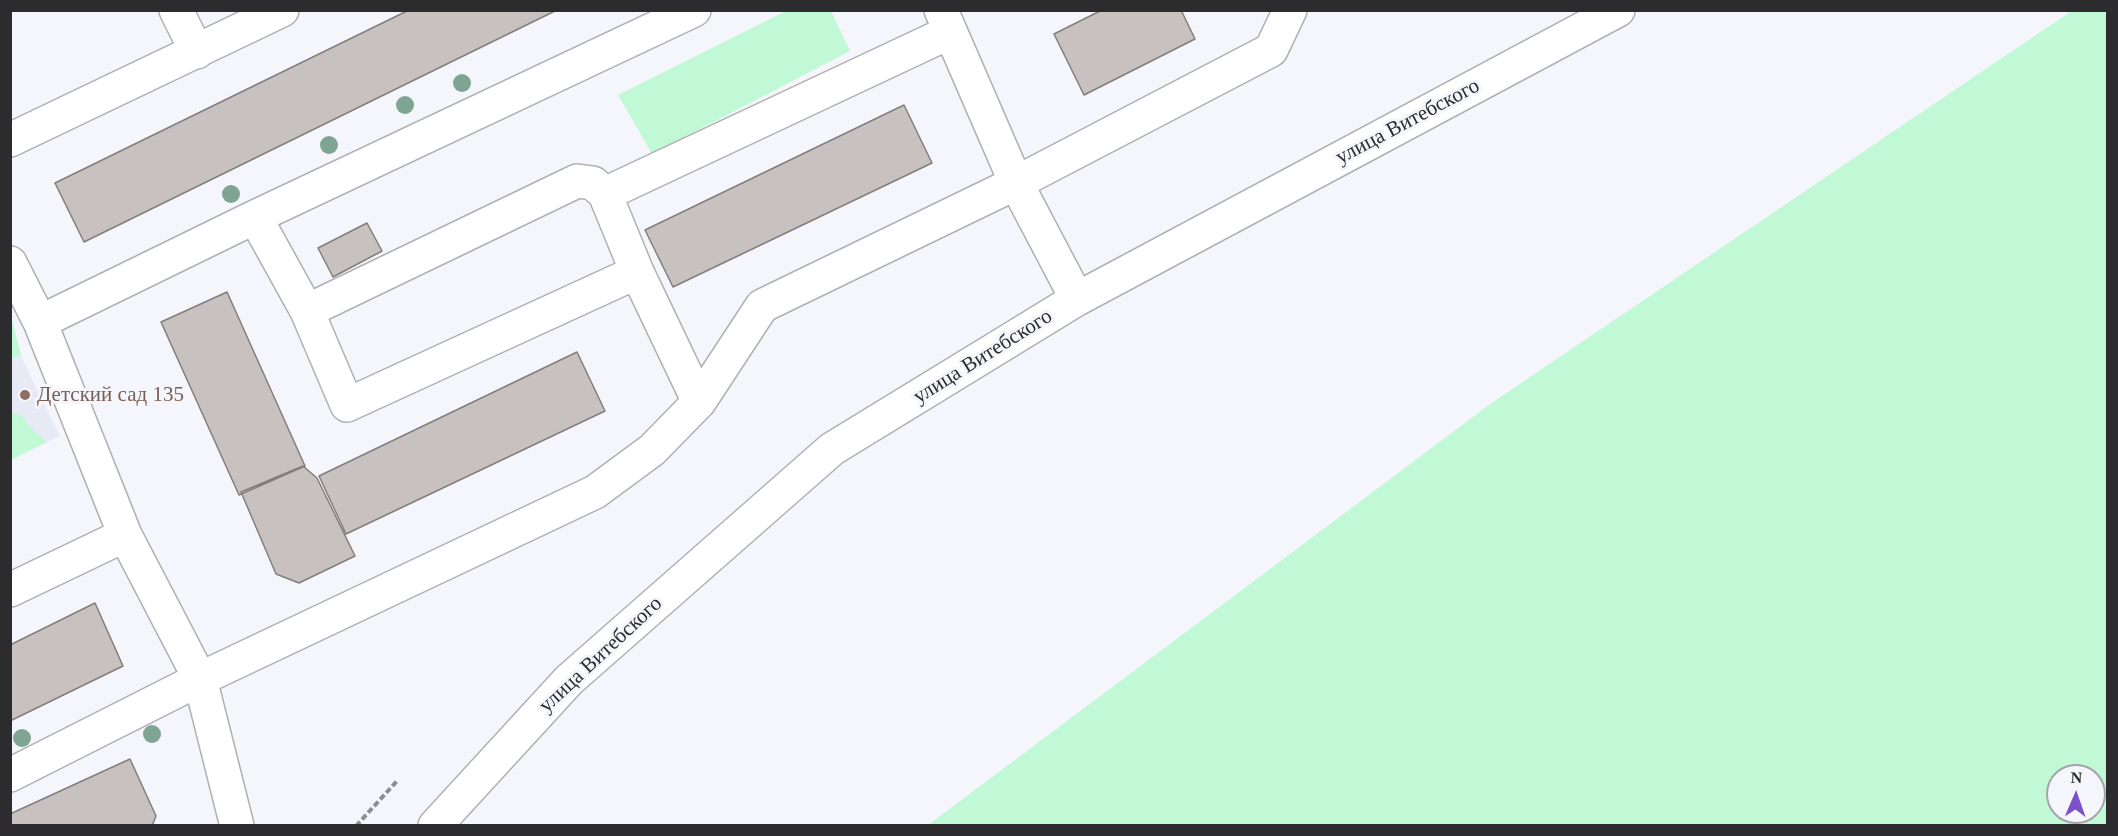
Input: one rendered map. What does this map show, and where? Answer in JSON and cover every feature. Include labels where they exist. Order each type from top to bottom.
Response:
[{"type":"street","points":[[176,10],[196,52]]},
{"type":"street","points":[[10,140],[282,10]]},
{"type":"street","points":[[40,322],[255,217],[694,10]]},
{"type":"street","points":[[10,775],[200,679],[595,492],[652,450],[699,402],[762,306],[1016,183],[1271,50],[1290,10]]},
{"type":"street","name":"улица Витебского","points":[[435,825],[569,680],[832,449],[1077,299],[1618,10]]},
{"type":"street","points":[[605,194],[945,21],[1016,183],[1077,299]]},
{"type":"street","points":[[307,311],[576,181],[592,183],[605,194],[638,272],[699,402]]},
{"type":"street","points":[[255,217],[307,311],[346,405],[638,272]]},
{"type":"street","points":[[10,263],[40,322],[125,535],[200,679],[237,825]]},
{"type":"street","points":[[10,590],[125,535]]},
{"type":"path","points":[[356,825],[397,781]]},
{"type":"shaded area","name":"Детский сад 135","points":[[10,334],[60,436],[11,459],[10,459]]},
{"type":"green space","points":[[2073,10],[2108,11],[2107,825],[928,825],[1493,402]]},
{"type":"green space","points":[[786,11],[831,11],[850,51],[652,154],[618,95]]},
{"type":"green space","points":[[10,312],[21,355],[11,358],[10,358]]},
{"type":"green space","points":[[11,413],[21,415],[30,427],[47,442],[11,460]]},
{"type":"building","points":[[409,10],[557,10],[84,242],[55,183]]},
{"type":"building","points":[[1102,10],[1181,10],[1195,39],[1084,95],[1054,34]]},
{"type":"building","points":[[904,105],[932,163],[673,287],[645,230]]},
{"type":"building","points":[[367,223],[382,251],[333,277],[318,248]]},
{"type":"building","points":[[227,292],[305,466],[239,495],[161,322]]},
{"type":"building","points":[[577,352],[605,411],[346,534],[319,476]]},
{"type":"building","points":[[303,466],[317,478],[355,556],[299,583],[276,574],[241,492]]},
{"type":"building","points":[[95,603],[123,666],[10,721],[10,645]]},
{"type":"building","points":[[130,759],[156,816],[152,826],[10,826],[10,814]]},
{"type":"place","name":"Детский сад 135","points":[[25,395]]}]
